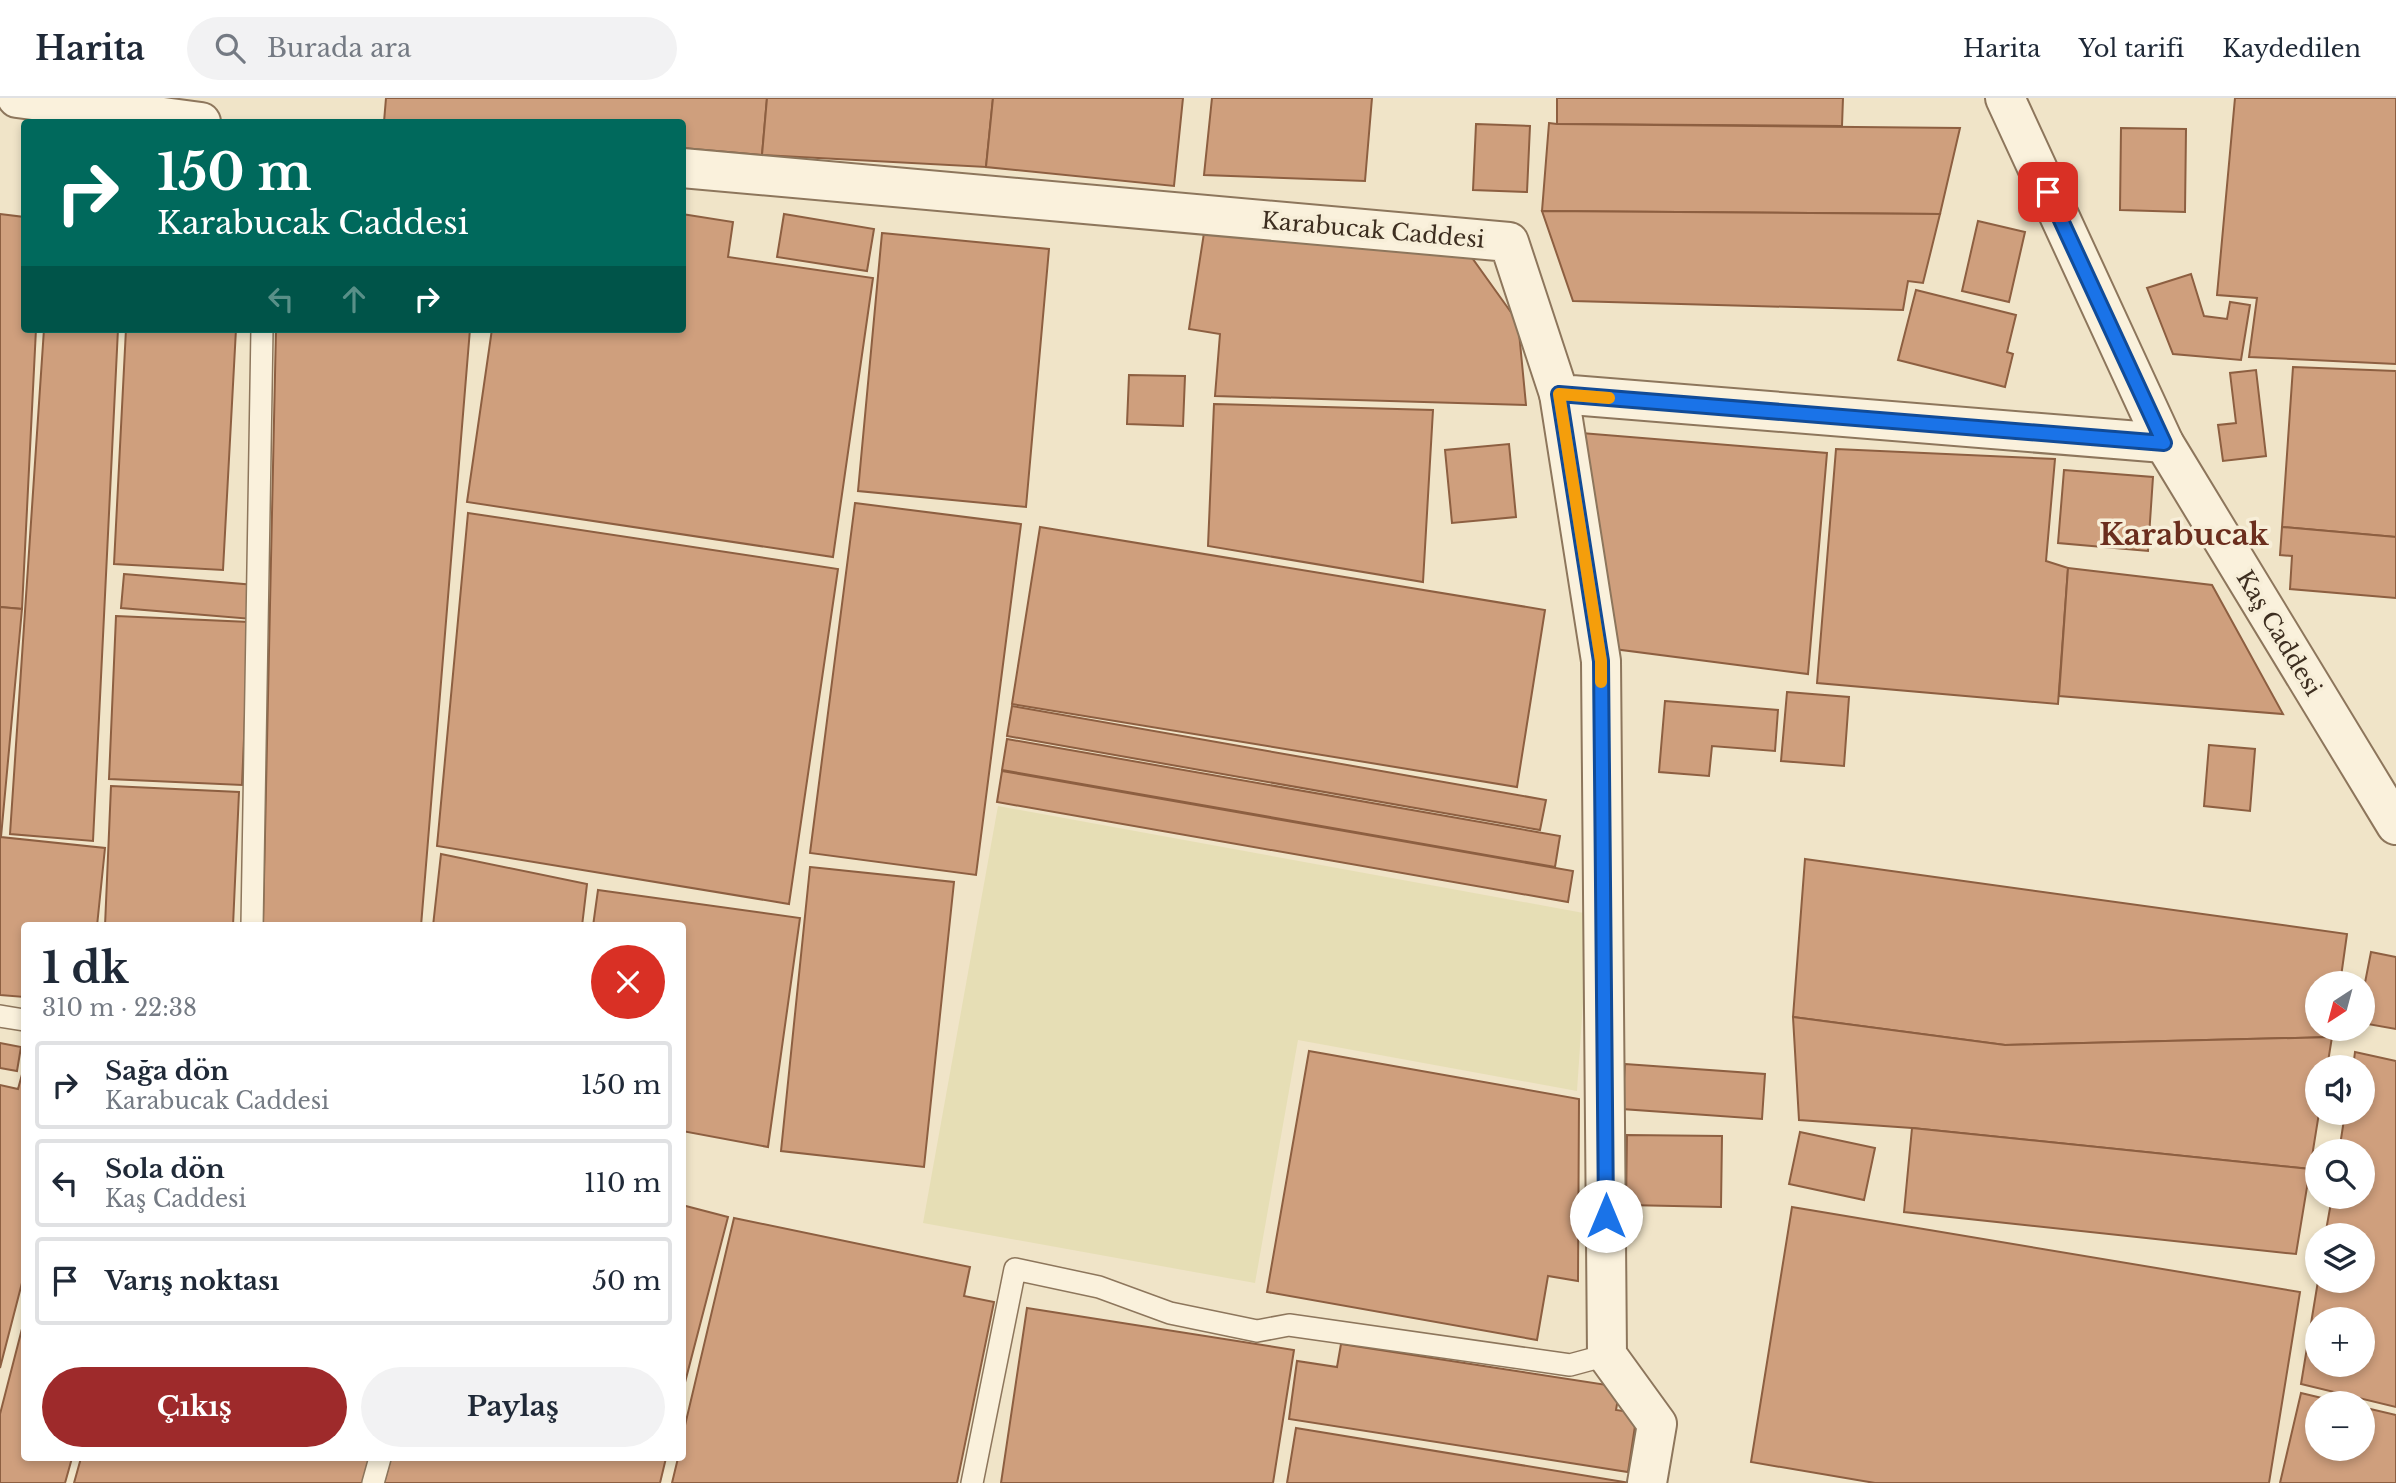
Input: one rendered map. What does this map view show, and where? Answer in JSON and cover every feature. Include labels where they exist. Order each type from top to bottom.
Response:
[{"type":"street","points":[[17,98],[178,119]]},
{"type":"street","name":"Kaş Caddesi","points":[[2005,98],[2164,443],[2396,825]]},
{"type":"street","name":"Karabucak Caddesi","points":[[686,168],[1509,242],[1559,394]]},
{"type":"street","points":[[1647,1483],[1657,1424],[1607,1355],[1601,661],[1559,394],[2164,443]]},
{"type":"lane","points":[[252,922],[262,333]]},
{"type":"lane","points":[[0,1016],[21,1020]]},
{"type":"lane","points":[[972,1483],[1015,1269],[1099,1287],[1170,1314],[1257,1331],[1289,1325],[1570,1365],[1607,1355]]},
{"type":"lane","points":[[373,1483],[379,1461]]},
{"type":"shaded area","points":[[998,806],[1589,914],[1577,1091],[1298,1040],[1255,1283],[923,1223]]},
{"type":"building","points":[[386,98],[767,98],[762,155],[686,148],[686,119],[384,119]]},
{"type":"building","points":[[767,98],[993,98],[986,167],[762,155]]},
{"type":"building","points":[[993,98],[1183,98],[1174,186],[986,167]]},
{"type":"building","points":[[1212,98],[1372,98],[1365,181],[1204,175]]},
{"type":"building","points":[[1557,98],[1843,98],[1842,126],[1557,124]]},
{"type":"building","points":[[2235,98],[2396,98],[2396,364],[2249,357],[2257,298],[2217,295]]},
{"type":"building","points":[[1549,123],[1960,128],[1940,214],[1542,211]]},
{"type":"building","points":[[1476,124],[1530,126],[1527,192],[1473,190]]},
{"type":"building","points":[[2121,128],[2186,129],[2185,212],[2120,210]]},
{"type":"building","points":[[1542,211],[1940,214],[1923,283],[1908,281],[1903,310],[1573,301]]},
{"type":"building","points":[[0,214],[21,217],[21,333],[36,333],[22,609],[0,607]]},
{"type":"building","points":[[784,214],[874,229],[867,271],[777,257]]},
{"type":"building","points":[[686,215],[733,222],[728,257],[873,278],[833,557],[467,502],[491,333],[686,333]]},
{"type":"building","points":[[1978,221],[2025,232],[2009,302],[1962,291]]},
{"type":"building","points":[[882,233],[1049,249],[1026,507],[858,491]]},
{"type":"building","points":[[1204,233],[1465,248],[1518,322],[1526,405],[1215,396],[1220,334],[1189,329]]},
{"type":"building","points":[[2191,274],[2204,316],[2227,319],[2230,302],[2250,305],[2241,360],[2173,354],[2147,288]]},
{"type":"building","points":[[1916,290],[2016,315],[2007,352],[2013,354],[2005,387],[1898,360]]},
{"type":"building","points":[[44,333],[118,333],[93,841],[10,834]]},
{"type":"building","points":[[126,333],[236,333],[223,570],[114,564]]},
{"type":"building","points":[[276,333],[470,333],[421,922],[263,922]]},
{"type":"building","points":[[2293,367],[2396,371],[2396,537],[2282,527]]},
{"type":"building","points":[[2256,370],[2266,456],[2223,461],[2218,425],[2236,423],[2230,373]]},
{"type":"building","points":[[1129,375],[1185,376],[1183,426],[1127,424]]},
{"type":"building","points":[[1214,404],[1433,410],[1423,582],[1208,546]]},
{"type":"building","points":[[1581,433],[1827,453],[1808,674],[1614,649]]},
{"type":"building","points":[[1509,444],[1516,517],[1452,523],[1445,450]]},
{"type":"building","points":[[1836,449],[2055,459],[2046,561],[2068,568],[2058,704],[1817,683]]},
{"type":"building","points":[[2064,470],[2153,477],[2148,551],[2058,543]]},
{"type":"building","points":[[855,503],[1021,524],[976,875],[810,853]]},
{"type":"building","points":[[468,513],[838,569],[789,904],[437,846]]},
{"type":"building","points":[[1040,527],[1545,610],[1517,787],[1012,704]]},
{"type":"building","points":[[2282,527],[2396,537],[2396,598],[2290,589],[2292,556],[2280,555]]},
{"type":"building","points":[[2068,568],[2212,585],[2283,714],[2059,696]]},
{"type":"building","points":[[124,574],[255,585],[252,619],[121,608]]},
{"type":"building","points":[[0,607],[22,609],[1,837],[105,848],[97,922],[21,922],[21,997],[0,995]]},
{"type":"building","points":[[116,616],[249,622],[242,785],[109,779]]},
{"type":"building","points":[[1787,692],[1849,697],[1844,766],[1781,761]]},
{"type":"building","points":[[1665,701],[1778,710],[1775,751],[1712,746],[1709,776],[1659,772]]},
{"type":"building","points":[[1012,706],[1546,800],[1540,830],[1007,736]]},
{"type":"building","points":[[1007,739],[1560,836],[1555,867],[1002,770]]},
{"type":"building","points":[[2209,745],[2255,749],[2250,811],[2204,806]]},
{"type":"building","points":[[1002,771],[1573,871],[1568,902],[997,802]]},
{"type":"building","points":[[111,786],[239,792],[233,922],[105,922]]},
{"type":"building","points":[[441,854],[587,884],[582,922],[433,922]]},
{"type":"building","points":[[1805,859],[2347,934],[2342,971],[2305,971],[2305,1038],[2005,1045],[1793,1017]]},
{"type":"building","points":[[810,867],[954,882],[924,1167],[781,1151]]},
{"type":"building","points":[[598,890],[800,918],[768,1147],[686,1132],[686,922],[594,922]]},
{"type":"building","points":[[2371,952],[2396,957],[2396,1029],[2375,1025],[2375,971],[2367,971]]},
{"type":"building","points":[[1793,1017],[2005,1045],[2305,1038],[2305,1041],[2331,1041],[2329,1055],[2305,1055],[2305,1125],[2317,1125],[2315,1139],[2305,1139],[2305,1168],[1912,1128],[1799,1120]]},
{"type":"building","points":[[0,1043],[21,1047],[17,1071],[0,1068]]},
{"type":"building","points":[[1309,1051],[1579,1099],[1578,1281],[1548,1276],[1537,1340],[1267,1292]]},
{"type":"building","points":[[2375,1056],[2396,1061],[2396,1407],[2375,1402],[2375,1391],[2330,1391],[2301,1384],[2305,1360],[2305,1377],[2375,1377],[2375,1307],[2314,1307],[2316,1293],[2375,1293],[2375,1223],[2327,1223],[2330,1209],[2375,1209],[2375,1139],[2341,1139],[2343,1125],[2375,1125]]},
{"type":"building","points":[[1625,1064],[1765,1074],[1762,1119],[1622,1109]]},
{"type":"building","points":[[21,1078],[21,1287],[0,1368],[0,1085],[18,1089]]},
{"type":"building","points":[[1912,1128],[2305,1168],[2305,1199],[2296,1254],[1904,1212]]},
{"type":"building","points":[[1800,1132],[1875,1148],[1864,1200],[1789,1184]]},
{"type":"building","points":[[1627,1135],[1722,1136],[1721,1207],[1626,1205]]},
{"type":"building","points":[[686,1206],[728,1217],[686,1379]]},
{"type":"building","points":[[1792,1207],[2300,1292],[2269,1483],[1875,1483],[1751,1462]]},
{"type":"building","points":[[734,1218],[970,1267],[964,1296],[994,1302],[957,1483],[672,1483],[677,1461],[686,1461],[686,1421]]},
{"type":"building","points":[[1027,1308],[1294,1350],[1273,1483],[1001,1483]]},
{"type":"building","points":[[21,1333],[21,1461],[71,1461],[65,1483],[0,1483],[0,1414]]},
{"type":"building","points":[[1341,1344],[1620,1387],[1616,1410],[1637,1413],[1628,1472],[1289,1419],[1297,1361],[1337,1367]]},
{"type":"building","points":[[2301,1393],[2305,1394],[2305,1461],[2375,1461],[2375,1410],[2396,1415],[2396,1483],[2280,1483]]},
{"type":"building","points":[[1296,1428],[1630,1483],[1287,1483]]},
{"type":"building","points":[[80,1461],[369,1461],[364,1483],[74,1483]]},
{"type":"building","points":[[390,1461],[665,1461],[660,1483],[384,1483]]},
{"type":"slow traffic","points":[[1601,682],[1601,661],[1559,394],[1609,398]]},
{"type":"district","name":"Karabucak","points":[[2184,535]]},
{"type":"route","points":[[1606,1216],[1601,661],[1559,394],[2164,443],[2048,192]]}]
